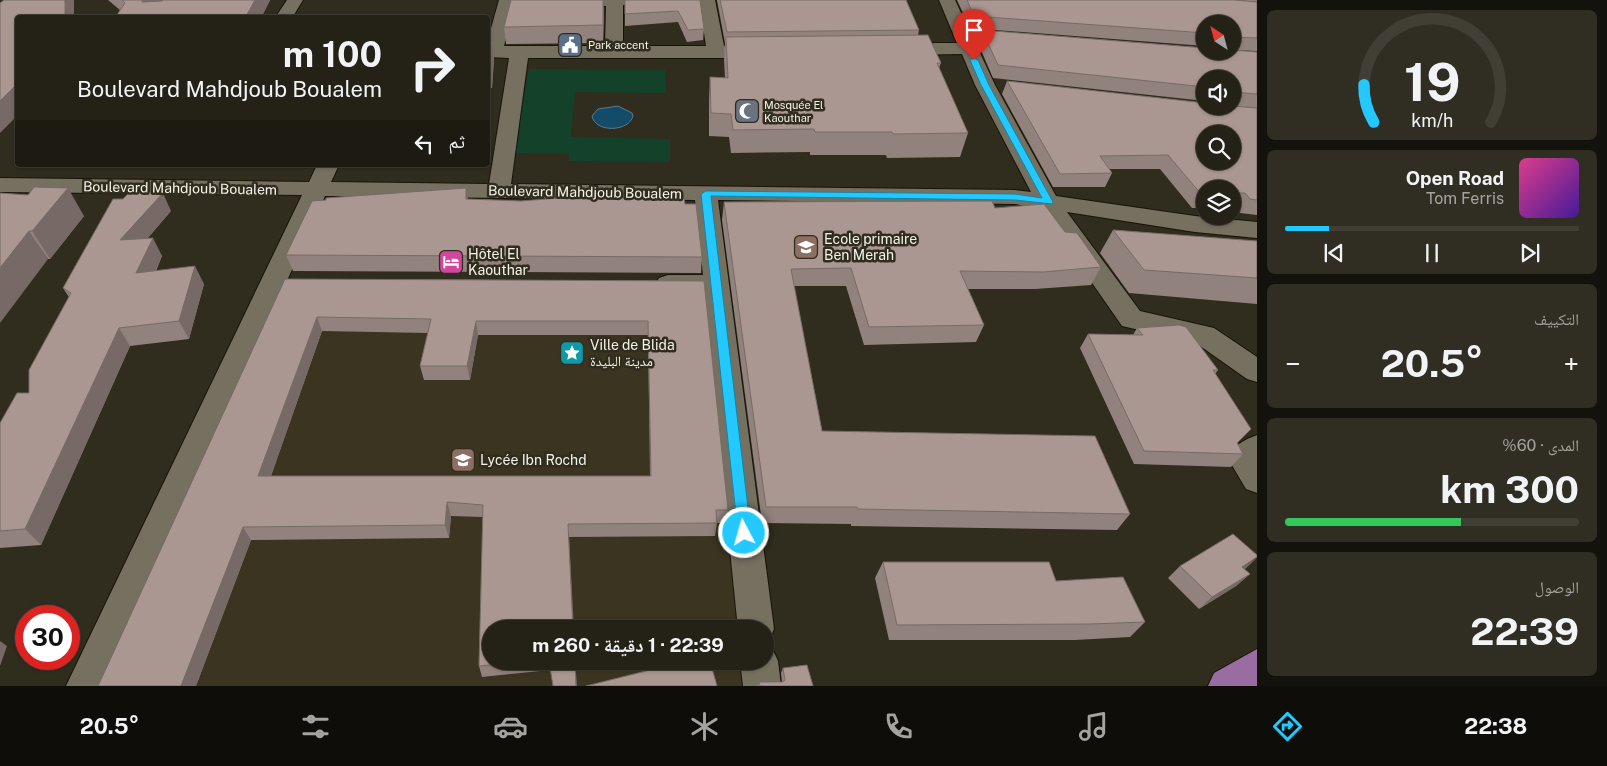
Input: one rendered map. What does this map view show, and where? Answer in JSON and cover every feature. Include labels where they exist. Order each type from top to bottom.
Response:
[{"type":"main road","points":[[1227,686],[1257,668]]},
{"type":"street","points":[[286,15],[295,0]]},
{"type":"street","points":[[614,52],[615,0]]},
{"type":"street","points":[[686,0],[507,1],[490,52],[784,51]]},
{"type":"street","points":[[707,0],[716,52]]},
{"type":"street","points":[[947,0],[956,0]]},
{"type":"street","points":[[947,0],[995,86],[1048,202],[1131,319],[1204,335],[1257,371]]},
{"type":"street","points":[[881,49],[971,40]]},
{"type":"street","points":[[499,190],[519,52]]},
{"type":"street","points":[[9,185],[32,167]]},
{"type":"street","points":[[153,188],[167,167]]},
{"type":"street","points":[[85,686],[323,177]]},
{"type":"street","name":"Boulevard Mahdjoub Boualem","points":[[9,185],[153,188],[323,177],[499,190],[1015,197],[1195,224],[1257,230]]},
{"type":"street","points":[[706,194],[755,620]]},
{"type":"street","points":[[274,282],[303,282]]},
{"type":"street","points":[[647,284],[716,284]]},
{"type":"street","points":[[1257,448],[1244,457],[1257,480]]},
{"type":"street","points":[[760,670],[762,686]]},
{"type":"shaded area","name":"Lycée Ibn Rochd","points":[[284,290],[702,291],[737,620],[482,620],[482,670],[742,670],[744,686],[102,686]]},
{"type":"green space","points":[[529,69],[665,70],[666,93],[575,92],[571,137],[670,139],[670,162],[569,161],[569,154],[514,153]]},
{"type":"water","points":[[618,106],[632,113],[633,116],[625,125],[619,128],[605,128],[594,122],[592,116],[598,109]]},
{"type":"building","points":[[4,0],[65,0],[65,15],[15,15],[15,86],[0,101],[0,3]]},
{"type":"building","points":[[122,0],[142,0],[142,2],[163,0],[255,0],[247,15],[117,15],[125,3]]},
{"type":"building","points":[[511,0],[603,0],[603,25],[504,27]]},
{"type":"building","points":[[625,0],[700,0],[704,29],[688,30],[678,11],[625,14]]},
{"type":"building","points":[[720,0],[906,0],[919,30],[727,32]]},
{"type":"building","points":[[967,0],[1234,0],[1257,2],[1257,38],[1241,37],[1241,15],[1196,15],[1196,32],[974,16]]},
{"type":"building","points":[[982,30],[1196,47],[1196,60],[1241,60],[1241,51],[1257,52],[1257,94],[1241,93],[1241,70],[1196,70],[1196,86],[998,65]]},
{"type":"building","points":[[928,35],[941,63],[937,63],[968,133],[815,132],[814,129],[733,130],[731,114],[711,113],[710,77],[728,78],[726,37]]},
{"type":"building","points":[[490,41],[492,41],[490,60]]},
{"type":"building","points":[[1007,81],[1196,102],[1196,115],[1241,115],[1241,107],[1257,108],[1257,200],[1250,199],[1245,193],[1241,193],[1241,180],[1196,180],[1196,188],[1168,155],[1100,156],[1112,173],[1060,174]]},
{"type":"building","points":[[34,187],[68,188],[32,231],[29,231],[0,268],[0,193],[28,195]]},
{"type":"building","points":[[466,188],[466,199],[521,201],[609,194],[609,198],[684,198],[685,204],[696,204],[702,257],[286,255],[312,201],[326,200],[326,198]]},
{"type":"building","points":[[132,190],[163,193],[120,240],[153,238],[136,273],[195,266],[179,321],[119,328],[25,529],[0,531],[0,423],[17,393],[29,393],[29,370],[71,293],[63,288],[113,199],[123,199]]},
{"type":"building","points":[[992,201],[995,208],[1044,204],[1065,232],[1077,233],[1101,267],[1043,272],[960,271],[984,325],[869,327],[851,268],[791,269],[822,431],[1095,436],[1130,514],[858,509],[857,507],[766,507],[724,202]]},
{"type":"building","points":[[1113,230],[1257,241],[1257,278],[1144,270]]},
{"type":"building","points":[[285,279],[704,281],[728,510],[716,510],[717,523],[568,524],[573,620],[482,620],[482,666],[479,666],[483,505],[447,502],[445,525],[243,527],[181,686],[98,686]],"holes":[[[317,317],[431,319],[420,366],[467,366],[476,321],[648,321],[651,476],[258,476]]]},
{"type":"building","points":[[1179,325],[1186,327],[1218,370],[1213,370],[1251,429],[1237,443],[1243,454],[1144,451],[1088,334],[1143,335],[1137,328]]},
{"type":"building","points":[[1233,534],[1257,557],[1242,567],[1250,574],[1212,597],[1180,566]]},
{"type":"building","points":[[883,562],[1049,562],[1056,581],[1123,577],[1145,622],[897,625]]},
{"type":"building","points":[[807,665],[813,686],[760,686],[759,682],[783,682],[785,680],[783,668]]},
{"type":"building","points":[[550,670],[575,670],[576,686],[553,686]]},
{"type":"building","points":[[650,670],[713,670],[717,686],[586,686]]},
{"type":"place","name":"Park accent","points":[[570,45]]},
{"type":"place","name":"Mosquée El Kaouthar","points":[[747,111]]},
{"type":"place","name":"Ecole primaire Ben Merah","points":[[806,247]]},
{"type":"place","name":"Hôtel El Kaouthar","points":[[451,262]]},
{"type":"place","name":"Ville de Blida مدينة البليدة","points":[[572,353]]},
{"type":"place","name":"Lycée Ibn Rochd","points":[[463,460]]},
{"type":"route","points":[[744,533],[706,194],[1015,197],[1048,202],[985,85],[974,60]]}]
